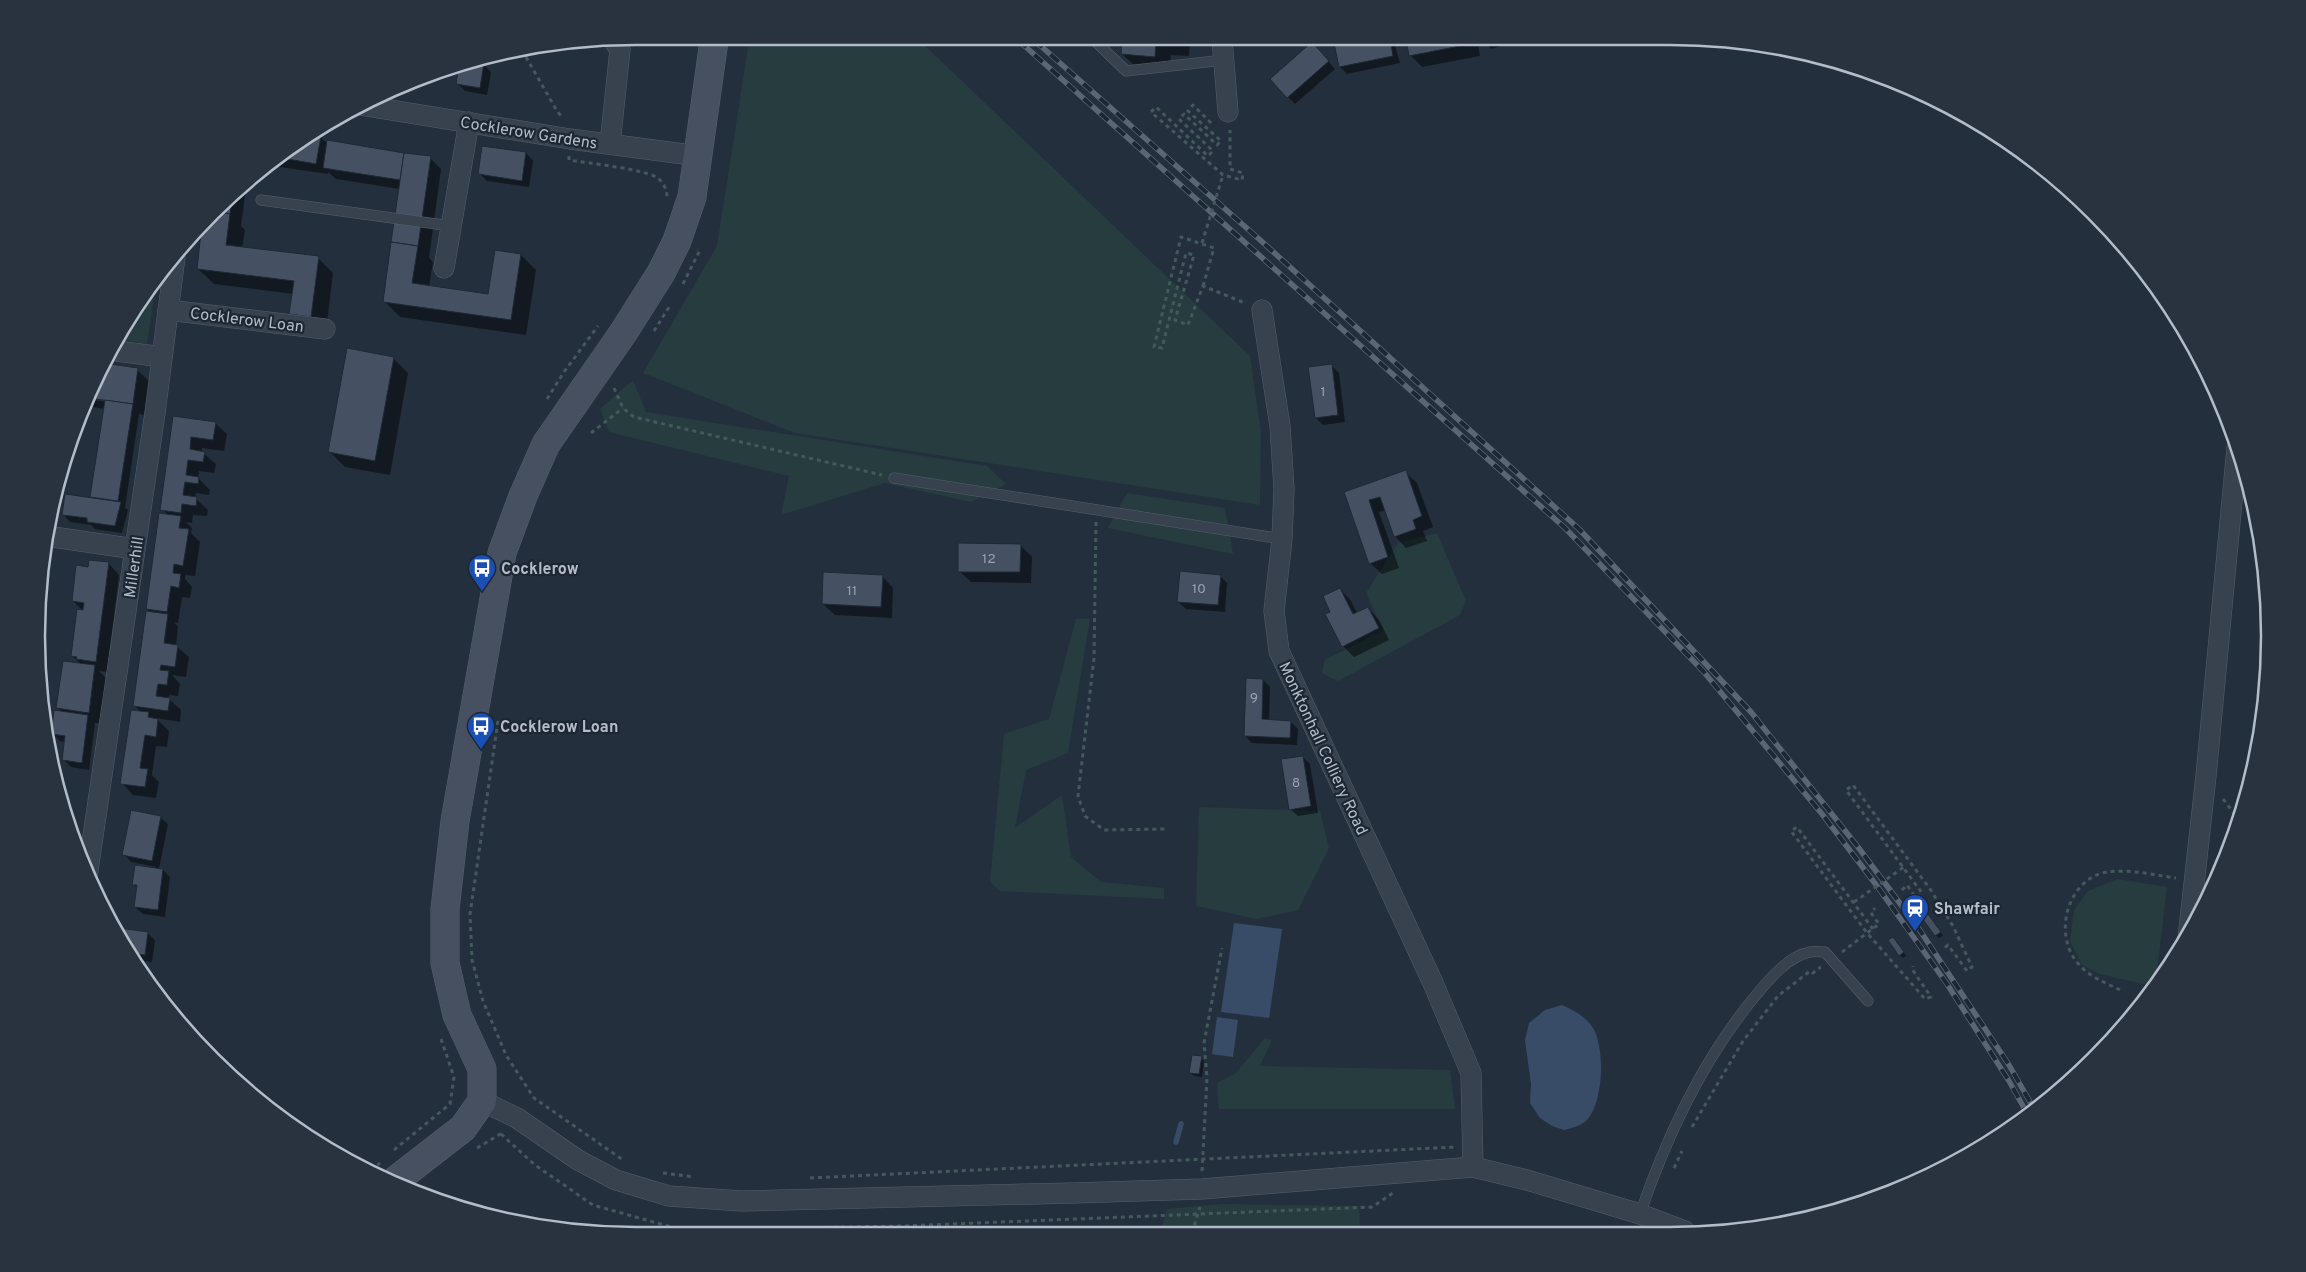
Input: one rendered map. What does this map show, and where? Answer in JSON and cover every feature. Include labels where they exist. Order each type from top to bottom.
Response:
[{"type":"main road","points":[[389,1170],[463,1128],[482,1101],[482,1068],[456,1015],[445,963],[445,909],[455,821],[502,553],[523,496],[546,444],[623,333],[661,274],[677,241],[692,197],[713,45]]},
{"type":"street","points":[[610,144],[620,50],[617,45]]},
{"type":"street","points":[[1223,45],[1223,123]]},
{"type":"street","name":"Cocklerow Gardens","points":[[373,107],[699,156]]},
{"type":"street","points":[[444,268],[469,122]]},
{"type":"street","name":"Millerhill","points":[[89,860],[168,310],[162,285]]},
{"type":"street","name":"Cocklerow Loan","points":[[168,310],[325,329]]},
{"type":"street","name":"Monktonhall Colliery Road","points":[[1262,310],[1280,426],[1284,489],[1282,539],[1274,610],[1279,651],[1433,983],[1471,1073],[1472,1167]]},
{"type":"street","points":[[118,351],[162,357]]},
{"type":"street","points":[[2190,916],[2235,464]]},
{"type":"street","points":[[53,537],[135,549]]},
{"type":"street","points":[[482,1101],[517,1118],[578,1160],[616,1180],[668,1196],[742,1201],[1202,1189],[1472,1167],[1527,1180],[1640,1214],[1674,1227]]},
{"type":"lane","points":[[1099,45],[1126,71],[1224,60]]},
{"type":"lane","points":[[261,200],[451,226]]},
{"type":"lane","points":[[894,478],[1282,539]]},
{"type":"lane","points":[[1640,1214],[1656,1168],[1698,1077],[1740,1015],[1770,979],[1792,960],[1810,952],[1825,952],[1834,959],[1868,1001]]},
{"type":"path","points":[[525,55],[562,117]]},
{"type":"path","points":[[1223,123],[1193,105],[1188,111],[1221,141],[1217,145],[1184,114],[1179,119],[1213,151],[1208,156],[1156,107],[1151,112],[1223,175],[1242,180],[1243,172],[1230,168],[1231,145]]},
{"type":"path","points":[[570,138],[569,160],[646,173],[658,178],[666,190],[668,205]]},
{"type":"path","points":[[1202,243],[1223,175]]},
{"type":"path","points":[[1182,236],[1214,248],[1203,286],[1188,326],[1175,320],[1194,255],[1186,253],[1162,348],[1154,347],[1182,236]]},
{"type":"path","points":[[677,241],[700,250],[682,285]]},
{"type":"path","points":[[1203,286],[1262,310]]},
{"type":"path","points":[[653,332],[673,300]]},
{"type":"path","points":[[609,396],[620,380]]},
{"type":"path","points":[[614,388],[623,408],[634,417],[894,478]]},
{"type":"path","points":[[591,434],[623,408]]},
{"type":"path","points":[[1096,509],[1094,658],[1078,796],[1085,816],[1104,830],[1168,829]]},
{"type":"path","points":[[498,720],[470,914],[472,960],[483,1001],[506,1055],[534,1098],[628,1163]]},
{"type":"path","points":[[1902,890],[1907,885],[1916,898],[1922,893],[1846,790],[1853,785],[1930,889],[1953,926],[1972,967],[1967,971],[1948,946],[1943,949]]},
{"type":"path","points":[[1873,929],[1797,827],[1791,831],[1867,933],[1925,999],[1931,997],[1912,969],[1913,966]]},
{"type":"path","points":[[1854,902],[1904,867]]},
{"type":"path","points":[[2120,990],[2092,977],[2075,960],[2066,942],[2064,920],[2073,897],[2087,880],[2107,872],[2134,872],[2194,881]]},
{"type":"path","points":[[1691,1129],[1743,1041],[1778,996],[1810,970],[1813,973],[1834,959],[1879,924],[1871,912],[1875,908]]},
{"type":"path","points":[[1194,1227],[1201,1204],[1202,1189],[1207,1078],[1204,1042],[1222,948]]},
{"type":"path","points":[[390,1154],[450,1104],[454,1076]]},
{"type":"path","points":[[802,1179],[1473,1146]]},
{"type":"path","points":[[1672,1174],[1683,1147]]},
{"type":"path","points":[[655,1172],[704,1178]]},
{"type":"green space","points":[[748,45],[924,45],[1250,356],[1261,433],[1260,505],[795,433],[643,373],[717,246]]},
{"type":"green space","points":[[154,295],[147,344],[124,340]]},
{"type":"green space","points":[[633,380],[646,412],[987,466],[1006,484],[971,502],[885,483],[781,515],[789,476],[609,432],[600,409]]},
{"type":"green space","points":[[1127,493],[1225,508],[1233,554],[1108,528]]},
{"type":"green space","points":[[1437,533],[1466,601],[1460,615],[1338,681],[1322,673],[1325,660],[1383,630],[1366,593],[1398,543]]},
{"type":"green space","points":[[1090,618],[1068,753],[1026,770],[1015,828],[1062,795],[1071,857],[1101,882],[1164,888],[1164,899],[1000,891],[990,882],[1004,734],[1049,719],[1076,619]]},
{"type":"green space","points":[[1199,807],[1320,811],[1329,848],[1298,910],[1257,919],[1196,906]]},
{"type":"green space","points":[[2117,879],[2167,887],[2157,969],[2147,985],[2100,974],[2082,965],[2070,941],[2074,910],[2088,891]]},
{"type":"green space","points":[[1265,1038],[1272,1040],[1260,1066],[1450,1070],[1455,1109],[1219,1109],[1217,1083],[1235,1074]]},
{"type":"green space","points":[[1222,1204],[1359,1206],[1360,1227],[1162,1227],[1167,1209]]},
{"type":"water","points":[[1234,923],[1282,929],[1269,1018],[1221,1012]]},
{"type":"water","points":[[1562,1005],[1574,1011],[1591,1025],[1596,1034],[1601,1059],[1599,1088],[1592,1113],[1584,1123],[1564,1130],[1552,1126],[1540,1118],[1530,1103],[1531,1084],[1525,1040],[1529,1023],[1545,1010]]},
{"type":"water","points":[[1217,1017],[1238,1020],[1233,1057],[1212,1054]]},
{"type":"building","points":[[1122,45],[1156,45],[1155,57],[1121,54]]},
{"type":"building","points":[[1309,45],[1315,45],[1329,61],[1287,98],[1270,79]]},
{"type":"building","points":[[1334,45],[1391,45],[1393,56],[1339,67]]},
{"type":"building","points":[[1407,45],[1465,45],[1409,56]]},
{"type":"building","points":[[484,65],[480,88],[456,84],[458,73]]},
{"type":"building","points":[[321,137],[316,164],[288,159]]},
{"type":"building","points":[[327,140],[404,153],[400,180],[323,168]]},
{"type":"building","points":[[482,146],[526,152],[522,181],[478,174]]},
{"type":"building","points":[[404,153],[431,156],[418,246],[391,242]]},
{"type":"building","points":[[231,206],[230,214],[224,213]]},
{"type":"building","points":[[224,213],[230,214],[226,245],[319,256],[311,317],[289,314],[294,281],[197,269],[200,237]]},
{"type":"building","points":[[391,242],[418,246],[412,283],[488,294],[495,250],[521,254],[511,320],[383,302]]},
{"type":"building","points":[[347,348],[394,357],[375,461],[328,452]]},
{"type":"building","points":[[112,364],[138,368],[133,404],[95,399]]},
{"type":"building","points":[[1332,364],[1338,415],[1315,418],[1308,367]]},
{"type":"building","points":[[105,400],[133,404],[118,501],[90,497]]},
{"type":"building","points":[[173,416],[216,422],[213,440],[191,437],[190,449],[205,452],[203,462],[188,460],[186,475],[199,477],[198,484],[185,482],[183,495],[197,497],[196,506],[182,504],[181,513],[160,510]]},
{"type":"building","points":[[1406,470],[1422,516],[1413,520],[1416,529],[1394,537],[1380,497],[1369,500],[1388,557],[1369,564],[1344,492]]},
{"type":"building","points":[[65,494],[121,502],[115,526],[87,522],[87,518],[62,515]]},
{"type":"building","points":[[159,513],[181,516],[179,528],[189,529],[183,566],[174,564],[173,573],[181,574],[179,588],[171,586],[167,612],[146,609]]},
{"type":"building","points":[[958,543],[1021,544],[1020,572],[958,572]]},
{"type":"building","points":[[89,560],[109,562],[96,662],[76,659],[77,657],[71,656],[77,609],[83,610],[84,603],[72,601],[76,565],[88,567]]},
{"type":"building","points":[[1180,571],[1221,575],[1218,605],[1177,602]]},
{"type":"building","points":[[823,572],[883,575],[881,607],[822,604]]},
{"type":"building","points":[[1340,588],[1353,614],[1368,607],[1379,628],[1342,647],[1325,614],[1330,612],[1323,596]]},
{"type":"building","points":[[146,611],[168,614],[164,643],[178,645],[175,667],[161,665],[160,670],[169,671],[167,685],[158,684],[156,696],[170,698],[168,711],[133,706]]},
{"type":"building","points":[[63,661],[95,665],[89,713],[56,708]]},
{"type":"building","points":[[1246,678],[1263,679],[1262,719],[1291,721],[1290,738],[1244,736]]},
{"type":"building","points":[[54,710],[88,715],[82,763],[62,760],[65,736],[53,734],[52,726]]},
{"type":"building","points":[[131,710],[149,712],[148,717],[158,719],[156,737],[145,735],[140,768],[148,769],[145,787],[120,784]]},
{"type":"building","points":[[1303,756],[1311,806],[1289,810],[1281,759]]},
{"type":"building","points":[[131,810],[161,816],[152,861],[122,855]]},
{"type":"building","points":[[135,865],[163,869],[158,910],[134,907],[137,885],[132,885]]},
{"type":"building","points":[[1925,910],[1941,932],[1935,936],[1919,914]]},
{"type":"building","points":[[122,928],[148,932],[145,955],[139,954]]},
{"type":"building","points":[[1893,937],[1904,952],[1899,956],[1888,940]]},
{"type":"building","points":[[1192,1055],[1202,1056],[1199,1074],[1189,1073]]},
{"type":"waterway","points":[[1176,1142],[1181,1124]]},
{"type":"railway","points":[[1024,45],[1565,528],[1703,671],[1822,814],[1877,886],[1947,984],[2025,1109]]},
{"type":"railway","points":[[1040,45],[1259,239],[1579,529],[1751,712],[1858,847],[1919,929],[2009,1065],[2031,1104]]},
{"type":"place","name":"Cocklerow","points":[[482,592]]},
{"type":"place","name":"Cocklerow Loan","points":[[481,750]]},
{"type":"place","name":"Shawfair","points":[[1915,932]]}]
